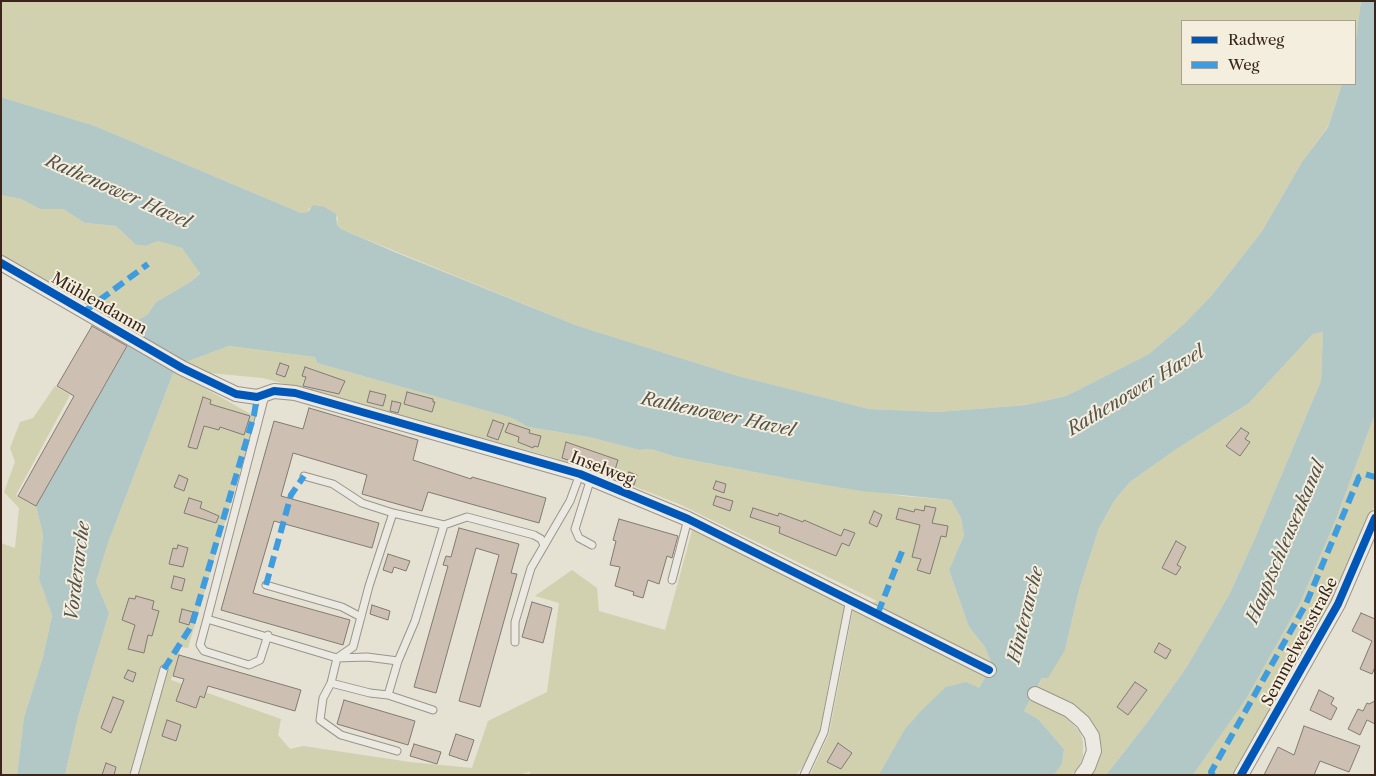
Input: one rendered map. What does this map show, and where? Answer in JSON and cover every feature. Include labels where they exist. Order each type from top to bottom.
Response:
[{"type":"street","name":"Mühlendamm","points":[[1,263],[122,335],[182,368]]},
{"type":"street","name":"Inselweg","points":[[182,368],[236,394],[256,397],[283,390],[585,476],[688,519],[850,598],[988,670]]},
{"type":"street","name":"Semmelweisstraße","points":[[1241,775],[1338,604],[1375,518]]},
{"type":"street","points":[[1035,694],[1070,710],[1083,722],[1092,736],[1094,751],[1088,767],[1082,775]]},
{"type":"lane","points":[[266,393],[200,645],[204,651],[249,665],[260,660],[268,635]]},
{"type":"lane","points":[[304,476],[332,484],[362,503],[394,513],[444,525],[467,517],[534,535],[541,539],[544,545]]},
{"type":"lane","points":[[585,476],[575,529],[579,538],[592,545]]},
{"type":"lane","points":[[515,642],[515,622],[531,568],[585,476]]},
{"type":"lane","points":[[394,513],[360,617],[353,647],[337,658],[331,683],[322,698],[320,720],[341,735],[397,751]]},
{"type":"lane","points":[[672,580],[688,519]]},
{"type":"lane","points":[[388,695],[398,661],[415,621],[444,525]]},
{"type":"lane","points":[[266,585],[342,607],[360,617]]},
{"type":"lane","points":[[804,775],[824,732],[850,598]]},
{"type":"lane","points":[[207,619],[268,635],[337,658],[367,657],[398,661]]},
{"type":"lane","points":[[134,775],[164,669]]},
{"type":"lane","points":[[331,683],[370,693],[388,695],[433,710]]},
{"type":"green space","points":[[1,1],[1361,1],[1356,38],[1356,20],[1181,20],[1181,85],[1342,85],[1328,126],[1302,162],[1262,231],[1212,295],[1184,324],[1149,354],[1066,396],[1026,405],[938,412],[869,409],[738,376],[578,326],[341,229],[337,225],[338,217],[309,208],[308,212],[301,213],[95,126],[1,97]]},
{"type":"green space","points":[[1,195],[21,199],[40,209],[63,209],[85,223],[116,226],[136,245],[146,246],[158,241],[182,248],[200,272],[192,281],[156,302],[148,314],[126,328],[1,256]]},
{"type":"green space","points":[[1323,332],[1321,381],[1229,595],[1186,668],[1149,720],[1106,775],[1090,775],[1099,758],[1101,744],[1097,730],[1084,716],[1037,688],[1042,678],[1065,650],[1079,590],[1099,528],[1114,501],[1130,482],[1175,450],[1249,403],[1313,334]]},
{"type":"green space","points":[[229,346],[315,357],[317,363],[512,418],[528,427],[589,437],[639,450],[651,449],[676,457],[790,479],[903,496],[951,500],[961,518],[964,535],[949,570],[969,627],[985,647],[992,665],[979,688],[884,767],[879,775],[810,775],[829,734],[853,609],[877,601],[679,504],[597,472],[548,456],[263,378],[209,373],[186,362]]},
{"type":"green space","points":[[174,371],[256,417],[188,648],[181,647],[171,680],[281,719],[278,735],[290,749],[303,746],[410,762],[472,768],[488,721],[547,692],[559,603],[535,596],[572,570],[597,588],[599,611],[665,630],[693,527],[836,597],[846,607],[828,687],[821,730],[805,764],[796,775],[530,775],[530,772],[517,775],[65,775],[78,717],[109,613],[96,582],[108,543]]},
{"type":"green space","points":[[55,386],[70,395],[16,495],[36,506],[43,535],[39,579],[52,614],[43,657],[24,717],[17,775],[1,775],[1,543],[15,548],[19,508],[4,492],[15,462],[10,448],[20,422],[33,418]]},
{"type":"green space","points":[[1375,414],[1375,504],[1339,594],[1238,775],[1193,775],[1246,699],[1300,603],[1336,519]]},
{"type":"green space","points":[[1032,697],[1064,715],[1080,732],[1083,742],[1083,757],[1079,767],[1072,775],[1054,775],[1062,764],[1064,749],[1038,719],[1024,711]]},
{"type":"water","points":[[1361,1],[1375,1],[1375,414],[1336,519],[1300,603],[1246,699],[1193,775],[1106,775],[1149,720],[1186,668],[1229,595],[1321,381],[1323,332],[1313,334],[1249,403],[1175,450],[1130,482],[1114,501],[1099,528],[1079,590],[1065,650],[1048,678],[1042,678],[1024,711],[1038,719],[1064,749],[1062,764],[1054,775],[879,775],[905,729],[921,711],[946,687],[966,682],[979,688],[992,665],[985,647],[969,627],[949,570],[964,535],[961,518],[951,500],[862,491],[790,479],[676,457],[651,449],[639,450],[589,437],[528,427],[512,418],[317,363],[315,357],[229,346],[186,362],[126,328],[148,314],[156,302],[192,281],[200,273],[182,248],[158,241],[146,246],[136,245],[116,226],[85,223],[63,209],[40,209],[21,199],[1,195],[1,97],[95,126],[301,213],[308,212],[313,205],[324,207],[336,214],[337,225],[341,229],[397,253],[578,326],[738,376],[869,409],[938,412],[1026,405],[1066,396],[1149,354],[1184,324],[1212,295],[1262,231],[1302,162],[1328,127],[1342,85],[1356,85],[1356,38]]},
{"type":"water","name":"Vorderarche","points":[[128,345],[174,371],[108,543],[96,582],[109,613],[78,717],[65,775],[17,775],[24,717],[43,657],[52,615],[39,579],[43,535],[36,506]]},
{"type":"building","points":[[92,326],[127,346],[36,506],[18,496],[74,396],[57,386]]},
{"type":"building","points":[[280,363],[289,366],[285,377],[276,374]]},
{"type":"building","points":[[305,367],[345,381],[339,394],[303,386],[306,377],[302,376]]},
{"type":"building","points":[[370,391],[386,395],[383,406],[367,402]]},
{"type":"building","points":[[407,392],[433,399],[433,402],[435,402],[432,412],[404,404]]},
{"type":"building","points":[[203,397],[211,400],[210,404],[250,416],[244,435],[220,427],[219,430],[204,426],[197,449],[188,447]]},
{"type":"building","points":[[392,401],[401,403],[398,413],[390,411]]},
{"type":"building","points":[[309,408],[418,440],[413,460],[471,479],[472,477],[546,498],[539,523],[428,492],[422,511],[362,494],[367,475],[293,453],[281,496],[379,523],[372,548],[274,521],[253,593],[350,620],[343,645],[221,610],[274,421],[303,429]]},
{"type":"building","points":[[493,420],[504,424],[498,440],[487,436]]},
{"type":"building","points":[[509,423],[530,430],[529,433],[541,436],[538,447],[534,446],[533,448],[518,442],[519,437],[505,432]]},
{"type":"building","points":[[1241,428],[1249,433],[1245,439],[1250,442],[1240,456],[1226,446]]},
{"type":"building","points":[[566,442],[618,460],[614,473],[593,465],[592,468],[562,458]]},
{"type":"building","points":[[629,472],[637,475],[634,485],[625,482]]},
{"type":"building","points":[[179,475],[188,479],[184,491],[174,487]]},
{"type":"building","points":[[716,481],[726,484],[724,493],[713,489]]},
{"type":"building","points":[[716,496],[733,501],[730,511],[713,505]]},
{"type":"building","points":[[189,498],[202,502],[200,508],[219,516],[216,523],[184,513]]},
{"type":"building","points":[[925,506],[936,508],[932,523],[948,526],[946,537],[941,536],[930,574],[917,570],[921,559],[912,557],[920,525],[896,519],[899,508],[914,512],[915,509],[924,511]]},
{"type":"building","points":[[753,508],[778,516],[779,513],[803,522],[804,520],[841,536],[844,529],[855,533],[849,546],[842,543],[836,556],[779,533],[780,527],[750,517]]},
{"type":"building","points":[[874,511],[882,515],[877,527],[869,523]]},
{"type":"building","points":[[619,519],[678,536],[672,558],[667,556],[659,584],[648,580],[643,598],[633,595],[634,592],[615,586],[620,567],[610,565],[616,541],[613,540]]},
{"type":"building","points":[[459,528],[519,544],[511,573],[517,574],[480,707],[459,701],[499,555],[476,548],[436,693],[414,687],[448,566],[443,565],[446,556],[451,557]]},
{"type":"building","points":[[1176,541],[1186,547],[1177,565],[1181,567],[1176,575],[1162,568]]},
{"type":"building","points":[[178,545],[188,548],[183,567],[169,564],[173,548],[177,549]]},
{"type":"building","points":[[388,554],[410,561],[406,571],[394,567],[392,573],[383,570]]},
{"type":"building","points":[[174,576],[185,579],[182,591],[171,588]]},
{"type":"building","points":[[136,596],[154,601],[152,609],[159,611],[152,636],[148,635],[144,653],[128,649],[135,625],[122,620],[129,598],[135,599]]},
{"type":"building","points":[[532,602],[552,608],[543,643],[522,637]]},
{"type":"building","points":[[372,605],[390,611],[388,620],[370,614]]},
{"type":"building","points":[[182,609],[193,612],[189,625],[179,622]]},
{"type":"building","points":[[1361,613],[1375,619],[1375,667],[1372,674],[1360,669],[1372,641],[1352,631]]},
{"type":"building","points":[[1159,643],[1171,650],[1166,659],[1154,652]]},
{"type":"building","points":[[179,655],[301,690],[295,711],[208,686],[204,698],[200,696],[196,708],[176,701],[184,679],[173,676]]},
{"type":"building","points":[[128,670],[136,673],[133,682],[124,678]]},
{"type":"building","points":[[1135,682],[1147,690],[1128,715],[1117,707]]},
{"type":"building","points":[[1319,690],[1334,698],[1331,704],[1337,708],[1331,720],[1310,710]]},
{"type":"building","points":[[113,697],[124,701],[111,733],[101,728]]},
{"type":"building","points":[[344,700],[415,721],[408,745],[337,724]]},
{"type":"building","points":[[1375,701],[1375,724],[1367,720],[1360,735],[1348,729],[1358,709],[1363,711],[1367,703]]},
{"type":"building","points":[[167,720],[181,725],[176,741],[162,736]]},
{"type":"building","points":[[1304,726],[1360,746],[1349,772],[1320,761],[1314,775],[1264,775],[1278,747],[1294,755]]},
{"type":"building","points":[[456,734],[474,740],[467,761],[449,755]]},
{"type":"building","points":[[838,743],[852,753],[841,769],[827,762]]},
{"type":"building","points":[[414,744],[441,752],[437,764],[410,756]]},
{"type":"building","points":[[106,763],[116,767],[114,775],[102,775]]},
{"type":"marked path","points":[[85,311],[148,264]]},
{"type":"marked path","points":[[164,669],[192,625],[254,415],[257,397]]},
{"type":"marked path","points":[[1213,775],[1211,772],[1306,604],[1359,477],[1365,474],[1375,477]]},
{"type":"marked path","points":[[266,585],[291,495],[304,476]]},
{"type":"marked path","points":[[878,613],[903,549]]},
{"type":"cycle path","points":[[1,263],[182,368],[236,394],[257,397],[274,391],[295,393],[580,474],[688,519],[989,670]]},
{"type":"cycle path","points":[[1241,775],[1338,604],[1375,518]]},
{"type":"water label","name":"Rathenower Havel","points":[[118,192]]},
{"type":"water label","name":"Rathenower Havel","points":[[1136,391]]},
{"type":"water label","name":"Rathenower Havel","points":[[718,415]]},
{"type":"water label","name":"Hauptschleusenkanal","points":[[1286,542]]},
{"type":"water label","name":"Hinterarche","points":[[1026,615]]}]
